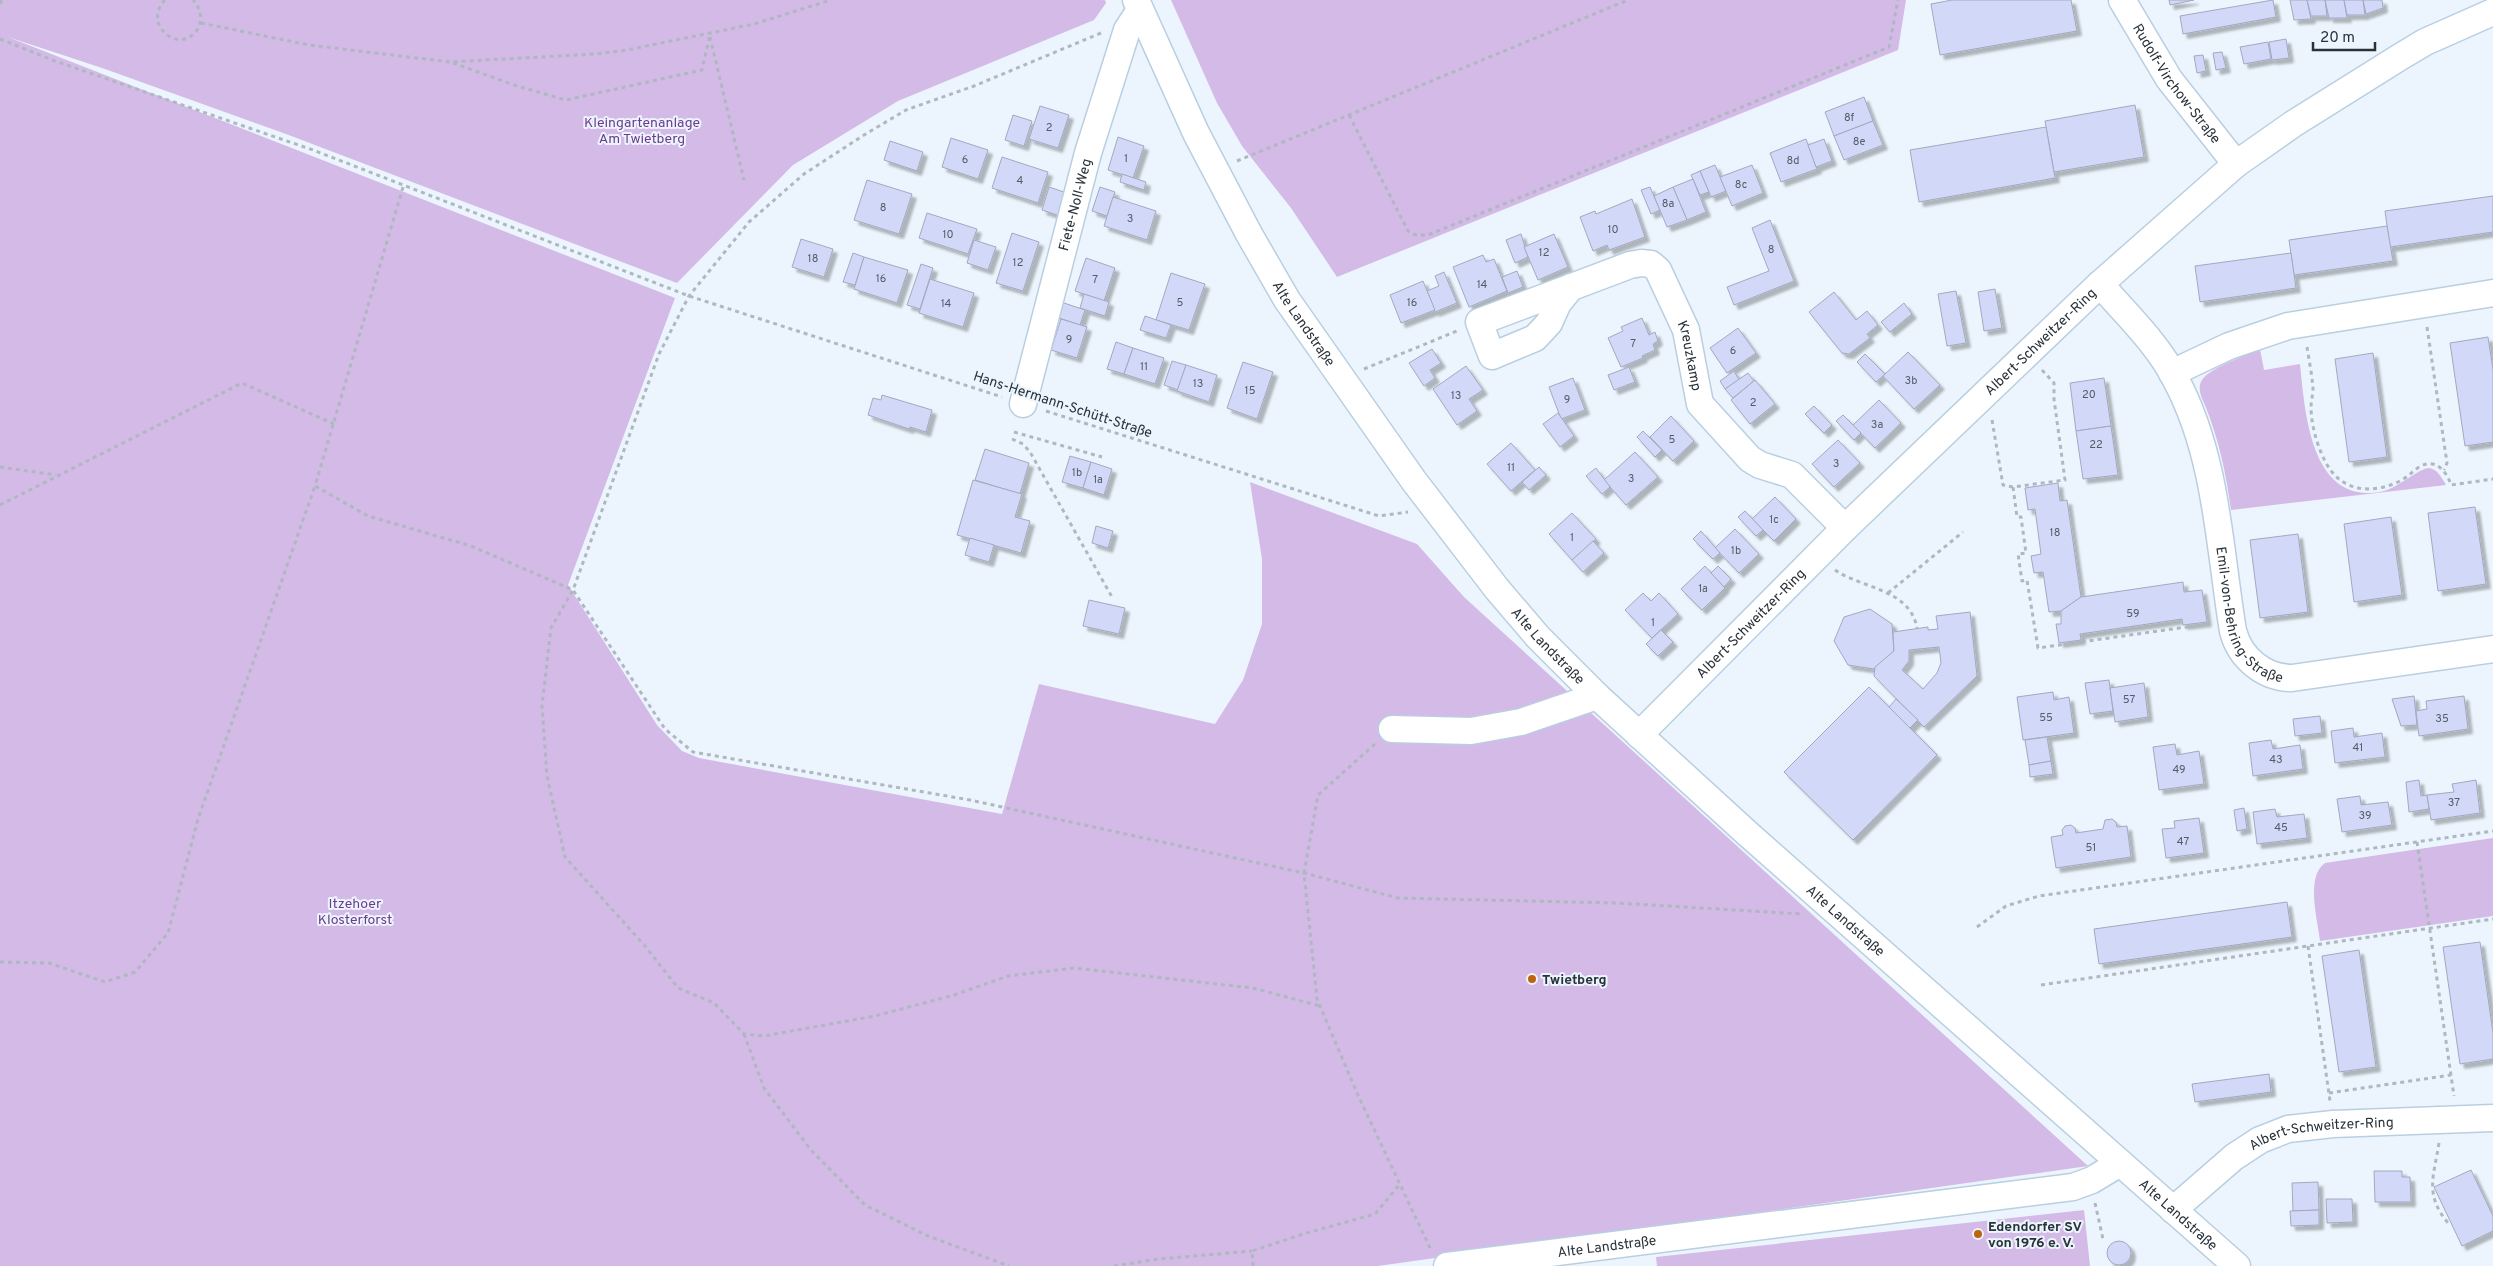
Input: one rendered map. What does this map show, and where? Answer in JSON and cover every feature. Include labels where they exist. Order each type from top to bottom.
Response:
[{"type":"street","name":"Rudolf-Virchow-Straße","points":[[2122,0],[2169,79],[2236,164]]},
{"type":"street","name":"Alte Landstraße","points":[[1137,10],[1216,170],[1275,280],[1342,379],[1433,506],[1497,589],[1538,637],[1596,696],[1748,834],[2237,1266]]},
{"type":"street","name":"Fiete-Noll-Weg","points":[[1023,404],[1088,153],[1124,38],[1137,10]]},
{"type":"street","name":"Albert-Schweitzer-Ring","points":[[1639,734],[1845,528],[2028,355],[2100,284],[2236,164],[2293,124],[2425,42],[2493,12]]},
{"type":"street","name":"Kreuzkamp","points":[[1479,322],[1630,265],[1640,262],[1651,264],[1658,270],[1666,285],[1686,330],[1700,404],[1750,459],[1760,465],[1792,475],[1845,528]]},
{"type":"street","name":"Emil-von-Behring-Straße","points":[[2100,284],[2172,373],[2189,409],[2205,451],[2236,642],[2248,658],[2260,669],[2287,678],[2493,649]]},
{"type":"street","points":[[1479,322],[1492,356],[1535,338],[1549,323],[1558,303],[1572,287]]},
{"type":"street","points":[[2172,373],[2252,337],[2303,323],[2493,293]]},
{"type":"street","points":[[1392,729],[1471,731],[1522,722],[1596,696]]},
{"type":"street","name":"Albert-Schweitzer-Ring","points":[[2172,1210],[2234,1157],[2260,1140],[2288,1129],[2333,1124],[2493,1118]]},
{"type":"street","name":"Alte Landstraße","points":[[1441,1262],[2072,1187],[2092,1180],[2120,1163]]},
{"type":"path","points":[[0,4],[2,0]]},
{"type":"path","points":[[165,0],[160,6],[157,16],[159,27],[166,35],[176,39],[184,39],[194,33],[201,23],[200,10],[194,0]]},
{"type":"path","points":[[201,23],[309,45],[450,62],[595,54],[710,34],[754,24],[831,0]]},
{"type":"path","points":[[1216,170],[1628,0]]},
{"type":"path","points":[[1349,115],[1408,231],[1416,235],[1428,235],[1889,47],[1898,0]]},
{"type":"path","points":[[1009,1266],[928,1236],[866,1206],[810,1150],[764,1088],[744,1034],[714,1003],[678,988],[645,946],[565,857],[547,776],[542,706],[551,628],[573,590],[658,354],[689,296],[750,222],[804,174],[864,134],[906,110],[974,86],[1137,10]]},
{"type":"path","points":[[450,62],[535,92],[566,100],[702,70],[710,34]]},
{"type":"path","points":[[710,34],[744,180]]},
{"type":"path","name":"Hans-Hermann-Schütt-Straße","points":[[0,39],[55,61],[313,150],[403,187],[689,296],[1379,516],[1403,514],[1433,506]]},
{"type":"path","points":[[0,962],[49,963],[105,982],[135,972],[168,933],[198,819],[315,486],[403,187]]},
{"type":"path","points":[[2424,303],[2446,463],[2444,470]]},
{"type":"path","points":[[1342,379],[1381,360],[1479,322]]},
{"type":"path","points":[[2303,323],[2313,390],[2311,406],[2314,428],[2332,472],[2349,486],[2371,489],[2391,485],[2421,466],[2434,465],[2444,470],[2451,485],[2493,479]]},
{"type":"path","points":[[1987,393],[2003,485],[2013,487],[2065,480],[2054,399],[2054,383],[2028,355]]},
{"type":"path","points":[[0,505],[56,475],[242,383],[334,424]]},
{"type":"path","points":[[1014,432],[1102,457]]},
{"type":"path","points":[[1012,439],[1023,444],[1030,452],[1112,596]]},
{"type":"path","points":[[0,466],[56,475]]},
{"type":"path","points":[[315,486],[368,516],[471,546],[573,590],[665,729],[693,752],[970,800],[1304,873],[1398,898],[1617,904],[1803,914]]},
{"type":"path","points":[[2013,487],[2017,517],[2021,516],[2026,553],[2018,554],[2022,581],[2027,580],[2038,648],[2231,620]]},
{"type":"path","points":[[1888,593],[1963,532]]},
{"type":"path","points":[[1816,558],[1843,576],[1888,593],[1908,607],[1915,618],[1917,628]]},
{"type":"path","points":[[1392,729],[1318,795],[1304,873],[1317,998],[1357,1093],[1400,1184],[1441,1262]]},
{"type":"path","points":[[1977,927],[2006,906],[2039,896],[2493,831]]},
{"type":"path","points":[[2417,842],[2451,1074],[2450,1120],[2432,1194],[2437,1207],[2448,1223]]},
{"type":"path","points":[[2041,985],[2493,919]]},
{"type":"path","points":[[2308,946],[2333,1124]]},
{"type":"path","points":[[744,1034],[764,1036],[874,1016],[954,995],[1008,976],[1074,968],[1253,988],[1320,1006]]},
{"type":"path","points":[[2328,1093],[2451,1074]]},
{"type":"path","points":[[2092,1180],[2096,1212],[2103,1239]]},
{"type":"path","points":[[1114,1266],[1159,1259],[1252,1251],[1303,1234],[1375,1214],[1400,1184]]},
{"type":"path","points":[[1252,1251],[1253,1266]]},
{"type":"green space","name":"Itzehoer Klosterforst","points":[[0,0],[1105,0],[1106,3],[1094,20],[898,101],[793,165],[677,283],[286,134],[105,69],[8,37],[675,298],[568,585],[657,725],[682,751],[699,758],[1002,814],[1039,684],[1215,724],[1243,680],[1262,624],[1262,559],[1250,482],[1417,544],[1464,597],[2088,1166],[1378,1266],[0,1266]]},
{"type":"green space","points":[[1171,0],[1906,0],[1898,50],[1337,277],[1291,208],[1242,146],[1217,103]]},
{"type":"green space","points":[[2260,349],[2264,370],[2300,364],[2309,428],[2316,450],[2325,469],[2339,484],[2357,492],[2380,492],[2393,487],[2424,469],[2431,468],[2437,472],[2446,485],[2231,510],[2221,457],[2210,418],[2201,396],[2200,386],[2206,375],[2212,371]]},
{"type":"green space","points":[[2493,838],[2493,916],[2320,941],[2315,911],[2314,888],[2319,870],[2325,863]]},
{"type":"green space","name":"Edendorfer SV von 1976 e. V.","points":[[2084,1210],[2090,1266],[1657,1266],[1656,1257]]},
{"type":"building","points":[[1952,0],[2071,0],[2077,31],[1940,55],[1931,4]]},
{"type":"building","points":[[2169,0],[2194,0],[2170,5]]},
{"type":"building","points":[[2273,0],[2276,17],[2183,34],[2180,16]]},
{"type":"building","points":[[2290,0],[2307,0],[2311,19],[2294,20]]},
{"type":"building","points":[[2307,0],[2325,0],[2327,16],[2311,16]]},
{"type":"building","points":[[2325,0],[2344,0],[2347,18],[2329,18]]},
{"type":"building","points":[[2344,0],[2363,0],[2365,15],[2347,15]]},
{"type":"building","points":[[2363,0],[2382,0],[2383,8],[2366,14]]},
{"type":"building","points":[[2286,39],[2289,58],[2272,60],[2269,42]]},
{"type":"building","points":[[2268,42],[2271,59],[2244,64],[2240,47]]},
{"type":"building","points":[[2222,52],[2226,68],[2216,70],[2213,53]]},
{"type":"building","points":[[2203,55],[2206,71],[2197,73],[2194,56]]},
{"type":"building","points":[[1864,97],[1873,121],[1834,136],[1825,112]]},
{"type":"building","points":[[2135,105],[2144,157],[2054,172],[2045,121]]},
{"type":"building","points":[[1040,106],[1069,115],[1058,148],[1029,139]]},
{"type":"building","points":[[1013,115],[1032,121],[1024,146],[1005,140]]},
{"type":"building","points":[[1873,121],[1883,145],[1844,160],[1834,136]]},
{"type":"building","points":[[2046,127],[2055,178],[1919,202],[1910,150]]},
{"type":"building","points":[[1118,137],[1144,146],[1133,178],[1108,170]]},
{"type":"building","points":[[951,138],[988,150],[978,179],[942,167]]},
{"type":"building","points":[[1806,139],[1817,169],[1781,182],[1770,153]]},
{"type":"building","points":[[1824,139],[1832,161],[1816,167],[1808,145]]},
{"type":"building","points":[[890,141],[923,152],[917,171],[884,160]]},
{"type":"building","points":[[1002,157],[1048,172],[1038,203],[992,188]]},
{"type":"building","points":[[1715,165],[1726,191],[1711,197],[1700,171]]},
{"type":"building","points":[[1752,165],[1763,193],[1732,206],[1720,177]]},
{"type":"building","points":[[1700,171],[1709,192],[1700,195],[1691,175]]},
{"type":"building","points":[[1122,174],[1146,182],[1144,190],[1120,182]]},
{"type":"building","points":[[1693,179],[1706,212],[1687,220],[1673,187]]},
{"type":"building","points":[[867,180],[912,194],[899,234],[854,220]]},
{"type":"building","points":[[1049,187],[1067,193],[1060,216],[1042,210]]},
{"type":"building","points":[[1100,187],[1115,192],[1107,216],[1092,211]]},
{"type":"building","points":[[1650,187],[1660,210],[1651,214],[1641,190]]},
{"type":"building","points":[[1673,187],[1687,220],[1667,227],[1654,196]]},
{"type":"building","points":[[2493,196],[2493,232],[2390,247],[2385,211]]},
{"type":"building","points":[[1113,197],[1156,211],[1147,240],[1104,226]]},
{"type":"building","points":[[1632,199],[1645,237],[1609,250],[1607,245],[1593,251],[1580,217],[1595,211],[1596,214]]},
{"type":"building","points":[[927,213],[977,229],[968,254],[919,238]]},
{"type":"building","points":[[1770,220],[1794,281],[1734,305],[1727,287],[1769,271],[1752,228]]},
{"type":"building","points":[[2387,226],[2393,261],[2294,275],[2289,240]]},
{"type":"building","points":[[1012,233],[1039,242],[1023,291],[996,283]]},
{"type":"building","points":[[1521,234],[1528,257],[1515,263],[1506,240]]},
{"type":"building","points":[[1554,234],[1568,267],[1538,280],[1524,247]]},
{"type":"building","points":[[801,239],[833,249],[824,277],[792,267]]},
{"type":"building","points":[[974,240],[996,247],[988,270],[967,263]]},
{"type":"building","points":[[853,253],[864,257],[855,285],[843,282]]},
{"type":"building","points":[[2291,253],[2296,288],[2200,302],[2195,266]]},
{"type":"building","points":[[1483,255],[1486,262],[1494,259],[1507,291],[1469,307],[1453,267]]},
{"type":"building","points":[[864,257],[908,270],[897,303],[854,289]]},
{"type":"building","points":[[1086,258],[1115,268],[1104,301],[1075,291]]},
{"type":"building","points":[[921,264],[933,268],[920,309],[907,305]]},
{"type":"building","points":[[1517,271],[1523,287],[1508,293],[1502,277]]},
{"type":"building","points":[[1444,272],[1457,303],[1435,312],[1427,291],[1439,286],[1435,276]]},
{"type":"building","points":[[1171,273],[1205,284],[1189,330],[1156,320]]},
{"type":"building","points":[[930,279],[974,293],[963,327],[919,313]]},
{"type":"building","points":[[1423,281],[1435,310],[1401,323],[1390,295]]},
{"type":"building","points":[[1995,289],[2002,328],[1984,331],[1978,292]]},
{"type":"building","points":[[1956,291],[1966,343],[1947,346],[1938,294]]},
{"type":"building","points":[[1834,292],[1856,320],[1867,311],[1878,325],[1867,334],[1870,338],[1849,354],[1842,353],[1809,312]]},
{"type":"building","points":[[1084,294],[1109,302],[1105,316],[1080,308]]},
{"type":"building","points":[[1061,302],[1085,310],[1080,325],[1056,317]]},
{"type":"building","points":[[1904,303],[1912,314],[1890,332],[1881,322]]},
{"type":"building","points":[[1145,316],[1171,325],[1166,338],[1140,330]]},
{"type":"building","points":[[1642,318],[1649,335],[1655,332],[1658,341],[1653,344],[1655,350],[1642,356],[1643,358],[1621,367],[1608,338],[1623,331],[1621,327]]},
{"type":"building","points":[[1061,319],[1087,327],[1077,358],[1051,350]]},
{"type":"building","points":[[1738,328],[1756,353],[1727,373],[1710,348]]},
{"type":"building","points":[[2488,337],[2493,370],[2493,442],[2465,446],[2450,343]]},
{"type":"building","points":[[1116,342],[1133,348],[1124,374],[1107,369]]},
{"type":"building","points":[[1133,348],[1164,358],[1155,384],[1124,374]]},
{"type":"building","points":[[1432,349],[1441,363],[1430,370],[1435,378],[1424,386],[1409,363]]},
{"type":"building","points":[[1908,352],[1940,385],[1914,409],[1883,376]]},
{"type":"building","points":[[2373,353],[2387,457],[2349,462],[2335,359]]},
{"type":"building","points":[[1865,354],[1885,374],[1876,382],[1857,362]]},
{"type":"building","points":[[1172,361],[1186,365],[1178,390],[1164,385]]},
{"type":"building","points":[[1243,362],[1273,372],[1257,419],[1227,408]]},
{"type":"building","points":[[1186,365],[1217,375],[1209,402],[1177,391]]},
{"type":"building","points":[[1466,366],[1483,390],[1469,399],[1477,411],[1457,425],[1433,389]]},
{"type":"building","points":[[1629,367],[1635,382],[1614,390],[1608,375]]},
{"type":"building","points":[[1734,371],[1739,380],[1725,389],[1720,381]]},
{"type":"building","points":[[1748,373],[1754,381],[1733,398],[1725,389]]},
{"type":"building","points":[[1573,378],[1585,410],[1561,419],[1549,387]]},
{"type":"building","points":[[2104,378],[2111,426],[2076,431],[2070,383]]},
{"type":"building","points":[[1755,380],[1775,404],[1750,424],[1731,400]]},
{"type":"building","points":[[882,395],[932,410],[926,432],[910,427],[909,429],[868,415],[873,398],[881,400]]},
{"type":"building","points":[[1879,400],[1901,423],[1875,448],[1853,425]]},
{"type":"building","points":[[1814,406],[1832,425],[1824,433],[1805,414]]},
{"type":"building","points":[[1558,413],[1574,436],[1560,447],[1543,424]]},
{"type":"building","points":[[1843,415],[1861,433],[1854,440],[1836,421]]},
{"type":"building","points":[[1671,416],[1694,441],[1673,461],[1650,437]]},
{"type":"building","points":[[2111,426],[2118,475],[2083,479],[2076,431]]},
{"type":"building","points":[[1643,431],[1662,450],[1655,457],[1637,437]]},
{"type":"building","points":[[1838,440],[1860,463],[1834,487],[1812,464]]},
{"type":"building","points":[[1511,443],[1535,470],[1511,491],[1487,464]]},
{"type":"building","points":[[985,449],[1029,463],[1020,494],[975,480]]},
{"type":"building","points":[[1635,452],[1658,477],[1626,505],[1604,480]]},
{"type":"building","points":[[1070,456],[1091,462],[1083,488],[1062,482]]},
{"type":"building","points":[[1091,462],[1112,469],[1104,495],[1083,488]]},
{"type":"building","points":[[1539,467],[1546,475],[1529,490],[1522,482]]},
{"type":"building","points":[[1596,468],[1610,487],[1602,494],[1586,476]]},
{"type":"building","points":[[973,480],[1022,494],[1015,517],[1030,521],[1021,553],[957,535]]},
{"type":"building","points":[[2058,483],[2060,501],[2067,500],[2081,597],[2061,611],[2049,612],[2043,572],[2034,573],[2031,556],[2041,554],[2035,509],[2028,510],[2025,488]]},
{"type":"building","points":[[1775,497],[1796,519],[1774,541],[1752,519]]},
{"type":"building","points":[[2475,507],[2486,584],[2438,591],[2428,513]]},
{"type":"building","points":[[1745,511],[1763,530],[1756,536],[1738,517]]},
{"type":"building","points":[[1572,513],[1596,539],[1572,560],[1549,534]]},
{"type":"building","points":[[2391,517],[2402,595],[2354,602],[2344,524]]},
{"type":"building","points":[[1096,526],[1113,531],[1108,548],[1092,543]]},
{"type":"building","points":[[1735,529],[1759,554],[1739,573],[1715,548]]},
{"type":"building","points":[[1701,531],[1720,553],[1713,559],[1693,539]]},
{"type":"building","points":[[2298,534],[2308,612],[2260,618],[2250,540]]},
{"type":"building","points":[[970,538],[994,545],[989,562],[965,555]]},
{"type":"building","points":[[1593,541],[1604,553],[1583,572],[1572,560]]},
{"type":"building","points":[[1705,566],[1725,588],[1702,610],[1681,589]]},
{"type":"building","points":[[1718,566],[1731,579],[1724,587],[1711,573]]},
{"type":"building","points":[[2183,582],[2184,592],[2202,590],[2207,622],[2183,625],[2182,619],[2080,634],[2081,640],[2059,643],[2056,624],[2061,624],[2061,611],[2081,597]]},
{"type":"building","points":[[1643,593],[1651,601],[1659,593],[1678,614],[1652,638],[1625,610]]},
{"type":"building","points":[[1089,600],[1125,608],[1119,634],[1083,626]]},
{"type":"building","points":[[1870,609],[1892,624],[1894,651],[1874,669],[1848,665],[1834,641],[1844,617]]},
{"type":"building","points":[[1970,612],[1977,676],[1924,727],[1874,676],[1875,667],[1894,651],[1893,632],[1928,627],[1928,630],[1938,629],[1936,616]],"holes":[[[1939,647],[1941,663],[1937,673],[1923,689],[1902,670],[1909,661],[1909,650]]]},
{"type":"building","points":[[1661,630],[1673,642],[1658,656],[1646,644]]},
{"type":"building","points":[[2109,680],[2113,711],[2090,714],[2085,683]]},
{"type":"building","points":[[2144,683],[2148,717],[2115,722],[2110,688]]},
{"type":"building","points":[[1869,687],[1937,755],[1853,840],[1784,772]]},
{"type":"building","points":[[2053,692],[2054,700],[2069,697],[2074,733],[2023,740],[2017,697]]},
{"type":"building","points":[[2414,696],[2417,725],[2401,726],[2392,699]]},
{"type":"building","points":[[2464,696],[2468,729],[2419,736],[2416,711],[2427,709],[2426,701]]},
{"type":"building","points":[[1896,699],[1918,720],[1910,728],[1889,707]]},
{"type":"building","points":[[2320,716],[2322,733],[2295,736],[2293,719]]},
{"type":"building","points":[[2353,728],[2354,737],[2382,733],[2385,757],[2335,763],[2331,731]]},
{"type":"building","points":[[2047,737],[2051,761],[2029,765],[2025,740]]},
{"type":"building","points":[[2271,740],[2273,749],[2300,745],[2303,769],[2253,776],[2249,743]]},
{"type":"building","points":[[2175,744],[2177,755],[2199,751],[2204,784],[2159,790],[2153,747]]},
{"type":"building","points":[[2051,761],[2053,774],[2030,777],[2029,765]]},
{"type":"building","points":[[2419,780],[2421,796],[2427,795],[2429,809],[2409,812],[2406,782]]},
{"type":"building","points":[[2476,780],[2480,813],[2431,820],[2427,795],[2454,792],[2452,784]]},
{"type":"building","points":[[2360,796],[2361,805],[2388,802],[2392,825],[2342,832],[2337,799]]},
{"type":"building","points":[[2244,808],[2247,829],[2237,831],[2234,810]]},
{"type":"building","points":[[2275,809],[2277,817],[2304,814],[2307,838],[2257,844],[2253,812]]},
{"type":"building","points":[[2199,818],[2204,853],[2166,858],[2162,829],[2175,828],[2174,821]]},
{"type":"building","points":[[2112,819],[2116,822],[2117,827],[2127,826],[2131,857],[2056,868],[2051,837],[2063,835],[2062,830],[2065,826],[2071,825],[2075,828],[2076,833],[2103,829],[2105,820]]},
{"type":"building","points":[[2287,902],[2292,937],[2099,964],[2094,929]]},
{"type":"building","points":[[2480,942],[2493,1033],[2493,1059],[2460,1064],[2443,947]]},
{"type":"building","points":[[2359,950],[2376,1067],[2339,1072],[2322,956]]},
{"type":"building","points":[[2269,1074],[2271,1092],[2195,1102],[2192,1084]]},
{"type":"building","points":[[2471,1170],[2493,1216],[2493,1231],[2462,1246],[2434,1187]]},
{"type":"building","points":[[2374,1171],[2402,1171],[2402,1177],[2410,1177],[2411,1202],[2375,1202]]},
{"type":"building","points":[[2318,1182],[2319,1210],[2293,1211],[2292,1183]]},
{"type":"building","points":[[2326,1199],[2352,1199],[2353,1222],[2327,1223]]},
{"type":"building","points":[[2319,1210],[2319,1225],[2291,1226],[2290,1211]]},
{"type":"building","points":[[2119,1241],[2124,1242],[2130,1248],[2130,1258],[2124,1264],[2119,1265],[2114,1264],[2108,1258],[2107,1253],[2108,1248],[2114,1242]]},
{"type":"place","name":"Twietberg","points":[[1532,979]]},
{"type":"place","name":"Edendorfer SV von 1976 e. V.","points":[[1978,1234]]},
{"type":"park label","name":"Kleingartenanlage Am Twietberg","points":[[642,130]]}]
